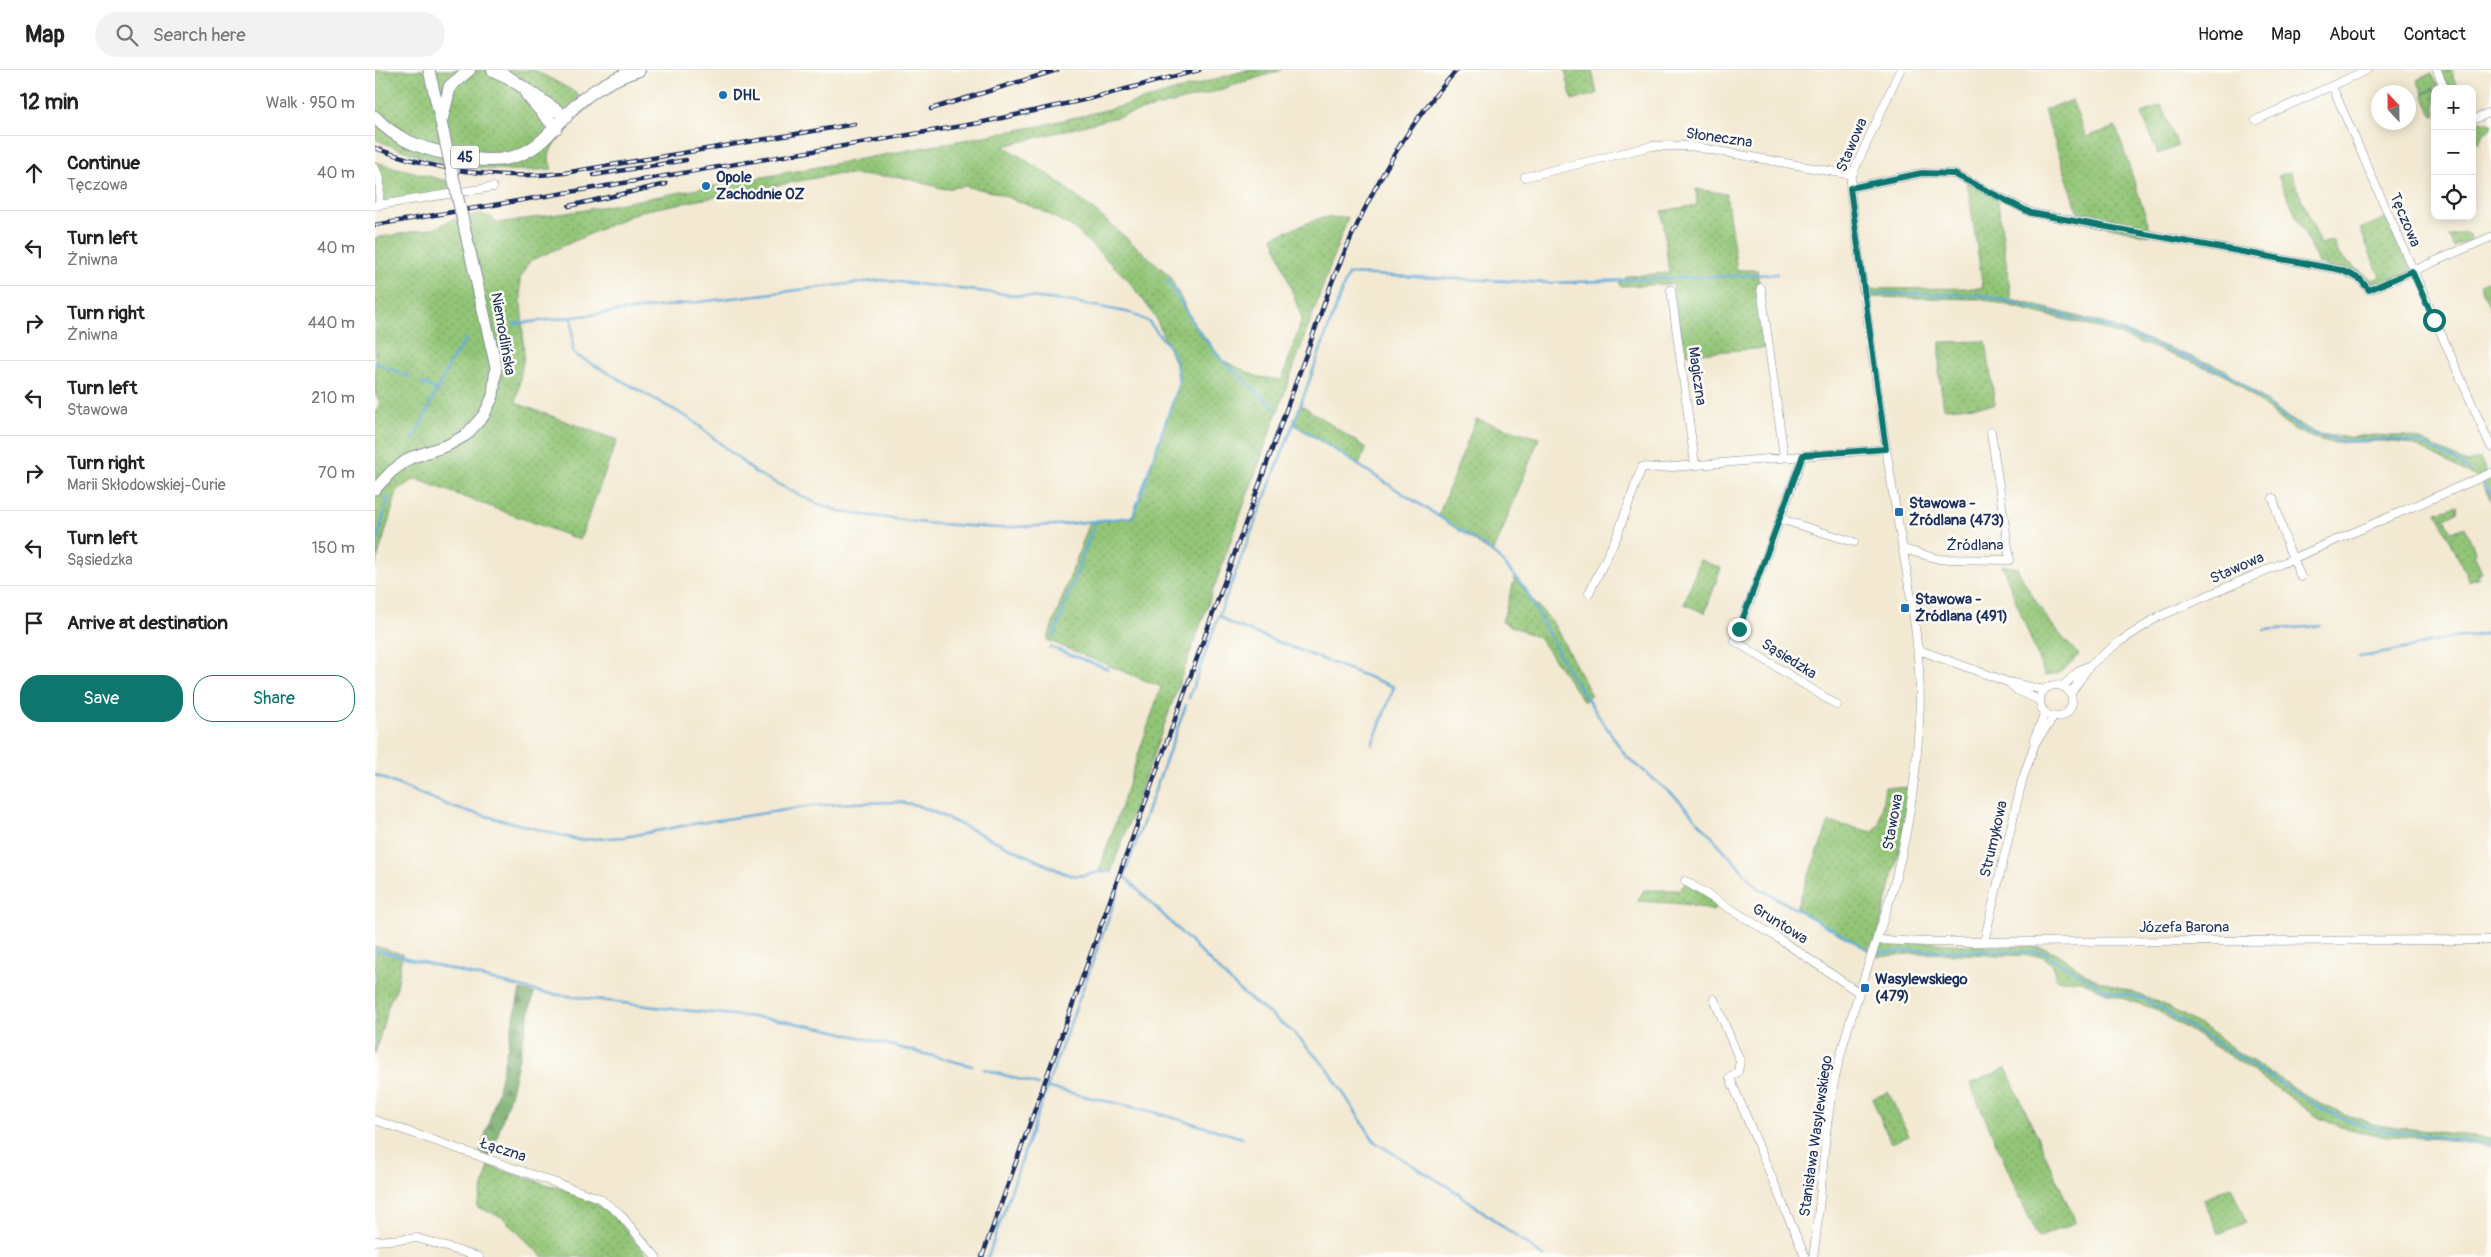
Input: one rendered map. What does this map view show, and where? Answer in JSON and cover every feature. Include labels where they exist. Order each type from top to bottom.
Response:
[{"type":"main road","name":"Niemodlińska","points":[[375,489],[392,471],[410,458],[451,443],[470,432],[484,414],[493,396],[495,368],[429,70]]},
{"type":"main road","points":[[441,122],[450,86],[469,70]]},
{"type":"main road","points":[[493,70],[566,117]]},
{"type":"main road","name":"45","points":[[375,117],[399,138],[416,146],[484,160],[509,158],[525,153],[537,146],[581,101],[607,83],[639,70]]},
{"type":"main road","points":[[518,86],[556,128]]},
{"type":"main road","points":[[551,106],[581,101]]},
{"type":"street","name":"Stawowa","points":[[1859,992],[1877,940],[1903,851],[1911,803],[1919,724],[1921,670],[1919,650],[1886,449],[1850,188],[1852,175],[1900,70]]},
{"type":"street","points":[[2256,120],[2367,70]]},
{"type":"street","points":[[2437,70],[2443,85]]},
{"type":"street","name":"Tęczowa","points":[[2332,86],[2491,447]]},
{"type":"street","points":[[2476,118],[2491,112]]},
{"type":"street","name":"Słoneczna","points":[[1525,177],[1652,146],[1690,146],[1852,175]]},
{"type":"street","points":[[375,168],[379,179],[377,205],[493,187]]},
{"type":"street","points":[[1850,188],[1922,173],[1954,174],[2031,213],[2341,270],[2360,279],[2369,290],[2491,237]]},
{"type":"street","points":[[1761,288],[1784,456]]},
{"type":"street","name":"Magiczna","points":[[1671,290],[1695,465]]},
{"type":"street","name":"Źródlana","points":[[1903,549],[1939,559],[2010,560],[1991,432]]},
{"type":"street","points":[[1589,593],[1617,536],[1642,467],[1695,465],[1784,456],[1886,449]]},
{"type":"street","name":"Sąsiedzka","points":[[1803,455],[1735,641],[1837,705]]},
{"type":"street","name":"Stawowa","points":[[2063,686],[2080,670],[2158,617],[2491,473]]},
{"type":"street","points":[[2273,498],[2301,577]]},
{"type":"street","points":[[1781,519],[1854,542]]},
{"type":"street","points":[[1919,650],[2007,682],[2044,690]]},
{"type":"street","name":"Stawowa","points":[[2071,694],[2090,665]]},
{"type":"street","points":[[2007,682],[2017,690],[2039,700],[2045,714],[2054,717],[2068,712],[2073,703],[2071,694],[2063,686],[2055,684],[2044,690],[2039,700]]},
{"type":"street","name":"Strumykowa","points":[[2035,743],[2035,737],[2045,714]]},
{"type":"street","name":"Strumykowa","points":[[1984,942],[2022,781],[2035,743],[2054,717]]},
{"type":"street","name":"Gruntowa","points":[[1685,881],[1859,992]]},
{"type":"street","name":"Józefa Barona","points":[[1877,940],[1984,942],[2491,940]]},
{"type":"street","name":"Stanisława Wasylewskiego","points":[[1813,1257],[1835,1077],[1859,992]]},
{"type":"street","name":"Stanisława Wasylewskiego","points":[[1714,999],[1741,1061],[1738,1072],[1730,1078],[1805,1257]]},
{"type":"street","name":"Łączna","points":[[375,1120],[599,1198],[619,1213],[655,1257]]},
{"type":"street","points":[[375,1241],[417,1238],[479,1257]]},
{"type":"green space","points":[[375,70],[534,70],[570,89],[592,105],[574,121],[554,145],[549,158],[552,169],[506,170],[462,166],[418,155],[375,139]]},
{"type":"green space","points":[[1247,70],[1282,70],[1207,94],[1004,146],[1052,177],[1101,216],[1169,275],[1196,327],[1222,360],[1258,377],[1282,380],[1302,319],[1273,237],[1320,218],[1348,217],[1111,872],[1099,871],[1161,687],[1047,640],[1090,522],[1132,517],[1179,383],[1179,373],[1155,316],[1128,280],[1074,228],[1041,210],[993,192],[964,186],[945,189],[901,177],[836,174],[641,211],[532,260],[520,278],[524,355],[516,403],[617,440],[580,540],[416,479],[398,489],[375,567],[375,415],[380,402],[375,394],[375,238],[436,228],[451,220],[479,214],[491,217],[498,223],[579,211],[1039,126],[1122,106]]},
{"type":"green space","points":[[1565,70],[1592,70],[1597,94],[1572,100]]},
{"type":"green space","points":[[2440,70],[2450,70],[2456,85],[2446,85]]},
{"type":"green space","points":[[2432,73],[2438,85],[2431,85],[2431,89],[2423,93],[2417,80]]},
{"type":"green space","points":[[2431,91],[2431,114],[2423,94]]},
{"type":"green space","points":[[2072,100],[2086,137],[2116,127],[2149,226],[2149,236],[2081,220],[2044,110]]},
{"type":"green space","points":[[2161,105],[2178,146],[2158,154],[2142,113]]},
{"type":"green space","points":[[2480,121],[2491,124],[2491,129],[2485,132],[2478,144],[2476,137],[2476,122]]},
{"type":"green space","points":[[375,162],[447,181],[451,196],[375,206]]},
{"type":"green space","points":[[2290,172],[2321,244],[2333,240],[2339,255],[2372,280],[2380,277],[2360,229],[2389,217],[2412,272],[2369,291],[2360,279],[2318,263],[2278,176]]},
{"type":"green space","points":[[1967,181],[1997,195],[2011,299],[2106,324],[2224,369],[2290,419],[2318,434],[2351,438],[2365,435],[2405,436],[2421,440],[2467,463],[2480,458],[2491,483],[2491,500],[2481,483],[2474,476],[2420,448],[2405,443],[2384,441],[2333,443],[2311,437],[2295,430],[2280,419],[2228,376],[2106,330],[1983,299],[1864,297],[1863,289],[1983,288]]},
{"type":"green space","points":[[1696,189],[1726,194],[1737,270],[1757,270],[1768,348],[1683,354],[1673,284],[1620,286],[1619,283],[1628,276],[1669,273],[1662,211],[1697,205]]},
{"type":"green space","points":[[2464,232],[2469,235],[2471,240],[2454,247],[2449,237]]},
{"type":"green space","points":[[2490,280],[2491,282],[2491,311],[2480,284]]},
{"type":"green space","points":[[1986,341],[1995,405],[1944,408],[1939,375],[1940,342]]},
{"type":"green space","points":[[1300,404],[1366,448],[1359,465],[1293,424]]},
{"type":"green space","points":[[1476,419],[1539,438],[1493,554],[1438,516]]},
{"type":"green space","points":[[2458,506],[2457,512],[2445,518],[2452,532],[2465,527],[2476,553],[2474,554],[2482,572],[2478,574],[2479,577],[2469,581],[2437,512]]},
{"type":"green space","points":[[1700,560],[1721,568],[1705,613],[1684,604]]},
{"type":"green space","points":[[2002,565],[2017,568],[2030,593],[2060,635],[2079,655],[2061,672],[2045,676]]},
{"type":"green space","points":[[1515,578],[1552,621],[1591,694],[1584,702],[1539,638],[1502,622]]},
{"type":"green space","points":[[1885,787],[1913,788],[1911,803],[1877,939],[2045,948],[2056,953],[2092,978],[2157,1001],[2209,1030],[2236,1051],[2320,1104],[2377,1125],[2491,1138],[2491,1147],[2442,1139],[2373,1135],[2341,1127],[2319,1118],[2238,1061],[2155,1009],[2104,992],[2082,981],[2058,980],[2055,976],[2053,964],[2042,956],[1918,953],[1878,957],[1877,940],[1867,949],[1796,909],[1829,822],[1873,832],[1879,824]]},
{"type":"green space","points":[[1686,882],[1720,903],[1714,911],[1684,904],[1637,901],[1644,890],[1680,890]]},
{"type":"green space","points":[[375,946],[402,954],[397,987],[389,1003],[375,1054]]},
{"type":"green space","points":[[520,990],[534,993],[511,1092],[491,1157],[480,1153],[498,1090]]},
{"type":"green space","points":[[2006,1068],[2076,1222],[2038,1238],[1970,1084]]},
{"type":"green space","points":[[1888,1092],[1909,1136],[1891,1143],[1872,1099]]},
{"type":"green space","points":[[489,1166],[583,1196],[612,1214],[648,1257],[543,1257],[502,1217],[477,1207]]},
{"type":"green space","points":[[2231,1186],[2246,1222],[2219,1234],[2203,1199]]},
{"type":"waterway","points":[[1777,274],[1552,283],[1348,274],[1295,420],[1296,425],[1483,545],[1499,558],[1525,588],[1568,671],[1626,756],[1679,800],[1757,887],[1867,949],[1880,953],[1916,950],[2043,952],[2106,990],[2144,999],[2162,1009],[2323,1110],[2370,1128],[2491,1144]]},
{"type":"waterway","points":[[514,324],[882,280],[1074,302],[1131,313],[1149,322],[1169,347],[1176,362],[1179,383],[1134,514]]},
{"type":"waterway","points":[[1167,280],[1196,327],[1222,360],[1276,409]]},
{"type":"waterway","points":[[1869,293],[1983,295],[2115,329],[2229,374],[2304,431],[2345,442],[2384,439],[2420,443],[2457,461],[2469,470]]},
{"type":"waterway","points":[[572,318],[573,351],[576,355],[692,420],[756,473],[816,503],[842,512],[925,523],[997,528],[1057,525],[1132,517]]},
{"type":"waterway","points":[[413,440],[450,363],[466,339]]},
{"type":"waterway","points":[[375,362],[409,377]]},
{"type":"waterway","points":[[422,383],[437,390]]},
{"type":"waterway","points":[[1295,420],[1219,615],[1229,623],[1394,687],[1372,745]]},
{"type":"waterway","points":[[2483,483],[2491,494]]},
{"type":"waterway","points":[[375,551],[388,497]]},
{"type":"waterway","points":[[1054,636],[1095,522]]},
{"type":"waterway","points":[[1189,698],[1219,615]]},
{"type":"waterway","points":[[2264,630],[2321,626]]},
{"type":"waterway","points":[[2359,657],[2455,637],[2491,633]]},
{"type":"waterway","points":[[1050,647],[1108,669]]},
{"type":"waterway","points":[[988,1257],[1047,1087],[1186,705]]},
{"type":"waterway","points":[[375,775],[455,808],[579,840],[625,837],[698,823],[813,806],[899,802],[916,805],[936,813],[1066,874],[1078,876],[1111,872]]},
{"type":"waterway","points":[[1125,877],[1241,992],[1293,1032],[1327,1068],[1375,1142],[1458,1193],[1544,1257]]},
{"type":"waterway","points":[[375,950],[544,993],[773,1019],[827,1029],[972,1066]]},
{"type":"waterway","points":[[984,1069],[1038,1085]]},
{"type":"waterway","points":[[1049,1088],[1150,1111],[1243,1138]]},
{"type":"railway","points":[[931,109],[1057,70]]},
{"type":"railway","points":[[375,225],[979,123],[1088,99],[1199,70]]},
{"type":"railway","points":[[982,1257],[1332,282],[1370,198],[1385,171],[1418,119],[1457,70]]},
{"type":"railway","points":[[375,148],[421,163],[468,172],[539,175],[564,173],[855,124]]},
{"type":"railway","points":[[594,175],[686,160]]},
{"type":"railway","points":[[569,206],[666,184]]},
{"type":"place","name":"DHL","points":[[723,95]]},
{"type":"place","name":"Opole Zachodnie OZ","points":[[706,186]]},
{"type":"place","name":"Stawowa - Źródlana (473)","points":[[1899,512]]},
{"type":"place","name":"Stawowa - Źródlana (491)","points":[[1905,608]]},
{"type":"place","name":"Wasylewskiego (479)","points":[[1865,988]]},
{"type":"route","points":[[1739,629],[1803,455],[1886,449],[1850,188],[1922,173],[1940,172],[1954,174],[2031,213],[2341,270],[2360,279],[2369,290],[2412,271],[2434,320]]}]
